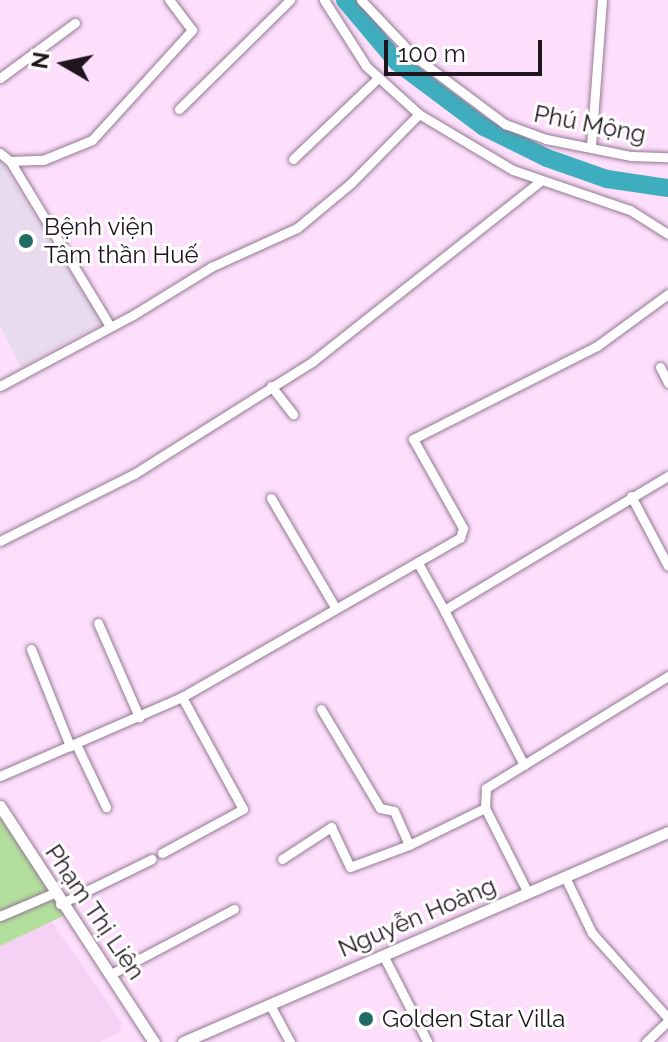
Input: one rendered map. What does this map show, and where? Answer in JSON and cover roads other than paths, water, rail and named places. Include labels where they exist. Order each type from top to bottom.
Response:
[{"type":"street","points":[[10,161],[56,158],[92,140],[192,30],[169,0]]},
{"type":"street","points":[[179,109],[290,0]]},
{"type":"street","points":[[324,0],[377,79],[419,114],[460,142],[540,181],[630,210],[668,234]]},
{"type":"street","name":"Phú Mộng","points":[[361,0],[414,56],[505,124],[535,136],[631,156],[668,157]]},
{"type":"street","points":[[591,146],[602,0]]},
{"type":"street","points":[[0,78],[75,23]]},
{"type":"street","points":[[293,159],[377,79]]},
{"type":"street","points":[[0,386],[211,267],[297,228],[351,183],[419,114]]},
{"type":"street","points":[[0,153],[10,161],[110,326]]},
{"type":"street","points":[[0,541],[134,474],[312,362],[540,181]]},
{"type":"street","points":[[0,776],[182,697],[460,538],[463,528],[413,439],[597,346],[668,294]]},
{"type":"street","points":[[660,367],[668,383]]},
{"type":"street","points":[[271,386],[293,414]]},
{"type":"street","points":[[444,610],[668,476]]},
{"type":"street","points":[[631,496],[668,566]]},
{"type":"street","points":[[271,498],[335,607]]},
{"type":"street","points":[[418,563],[524,765]]},
{"type":"street","points":[[98,623],[139,717]]},
{"type":"street","points":[[31,649],[73,745],[106,807]]},
{"type":"street","points":[[528,893],[485,808],[486,788],[668,676]]},
{"type":"street","points":[[162,853],[243,809],[182,697]]},
{"type":"street","points":[[321,709],[380,808],[394,811],[409,845]]},
{"type":"street","name":"Phạm Thị Liên","points":[[0,806],[60,904],[113,973],[154,1042]]},
{"type":"street","points":[[282,859],[331,827],[350,867],[409,845],[485,808]]},
{"type":"street","name":"Nguyễn Hoàng","points":[[183,1042],[668,832]]},
{"type":"street","points":[[60,904],[152,859]]},
{"type":"street","points":[[565,877],[592,933],[668,1019],[646,1042]]},
{"type":"street","points":[[0,916],[54,893]]},
{"type":"street","points":[[113,973],[234,909]]},
{"type":"street","points":[[383,955],[427,1041]]},
{"type":"street","points":[[270,1005],[290,1042]]},
{"type":"waterway","points":[[345,0],[397,62],[484,127],[547,158],[607,179],[668,188]]},
{"type":"place","name":"Bệnh viện Tâm thần Huế","points":[[26,241]]},
{"type":"place","name":"Golden Star Villa","points":[[366,1019]]}]
